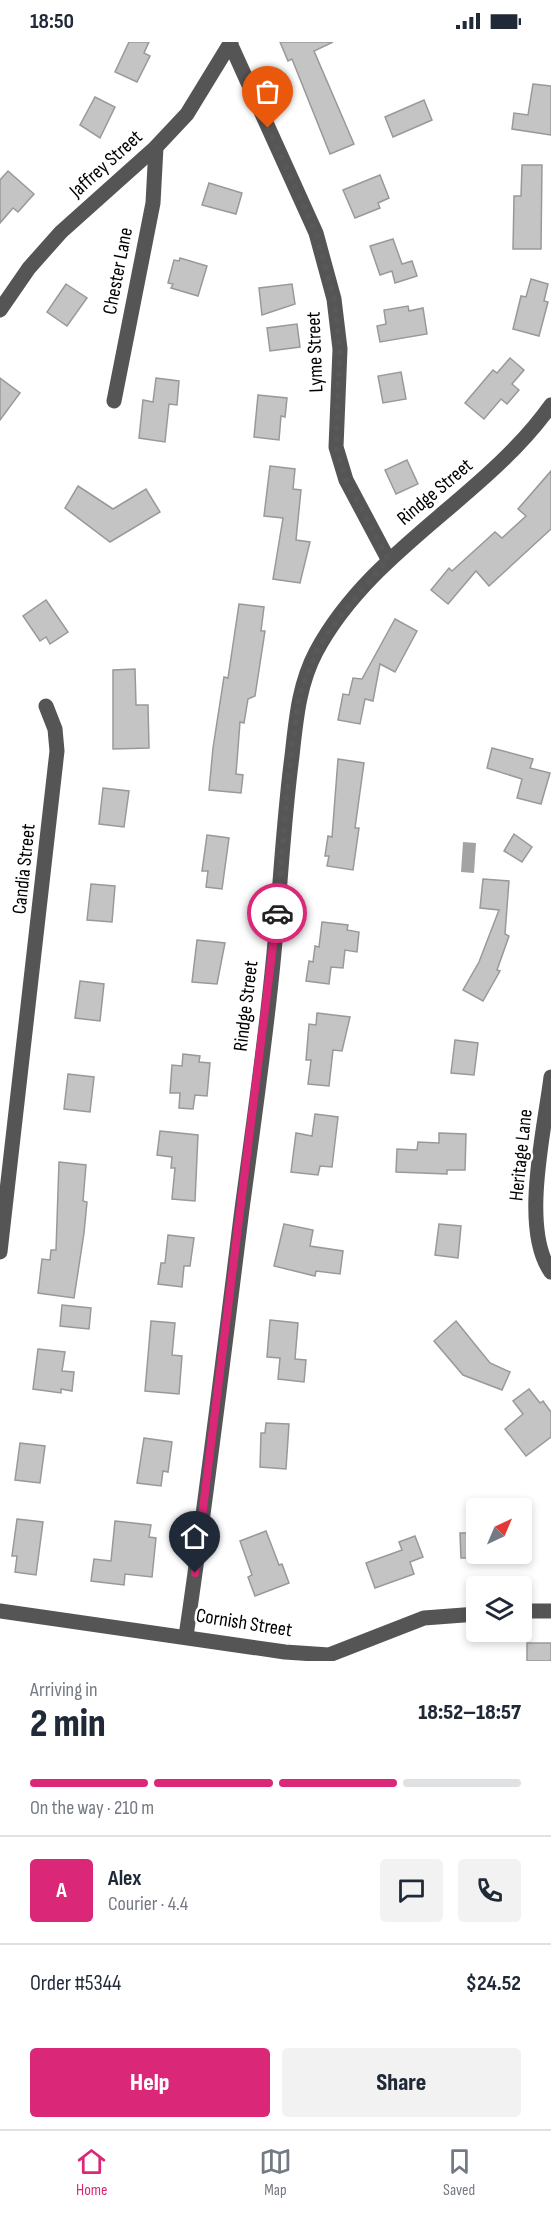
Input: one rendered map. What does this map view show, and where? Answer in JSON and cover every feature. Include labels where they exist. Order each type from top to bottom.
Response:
[{"type":"street","name":"Jaffrey Street","points":[[0,310],[29,268],[61,232],[156,147],[187,114],[231,43]]},
{"type":"street","name":"Lyme Street","points":[[231,43],[316,233],[334,299],[340,349],[336,447],[346,480],[388,559]]},
{"type":"street","name":"Chester Lane","points":[[114,401],[153,203],[156,147]]},
{"type":"street","name":"Rindge Street","points":[[186,1635],[205,1510],[273,963],[288,780],[299,696],[316,652],[340,616],[388,559],[490,474],[527,436],[551,405]]},
{"type":"street","name":"Candia Street","points":[[0,1252],[57,751],[55,729],[46,706]]},
{"type":"street","name":"Heritage Lane","points":[[551,1077],[535,1191],[536,1231],[551,1272]]},
{"type":"street","name":"Cornish Street","points":[[0,1611],[186,1635],[285,1652],[329,1655],[424,1618],[466,1615]]},
{"type":"street","points":[[532,1611],[551,1611]]},
{"type":"shaded area","points":[[463,842],[476,843],[474,873],[461,872]]},
{"type":"building","points":[[129,42],[149,42],[144,53],[150,56],[137,82],[115,72]]},
{"type":"building","points":[[280,42],[333,42],[314,51],[354,144],[330,154],[292,59],[288,61]]},
{"type":"building","points":[[533,84],[551,86],[551,135],[512,129],[514,113],[528,115]]},
{"type":"building","points":[[95,97],[115,107],[100,138],[80,125]]},
{"type":"building","points":[[424,100],[432,120],[393,137],[385,117]]},
{"type":"building","points":[[522,165],[542,165],[541,249],[513,249],[514,196],[521,196]]},
{"type":"building","points":[[8,171],[34,194],[18,212],[13,208],[0,223],[0,180]]},
{"type":"building","points":[[380,175],[389,198],[378,203],[380,208],[355,218],[343,190]]},
{"type":"building","points":[[209,183],[242,193],[236,214],[202,205]]},
{"type":"building","points":[[393,239],[402,264],[412,261],[417,276],[395,283],[392,271],[380,275],[370,246]]},
{"type":"building","points":[[180,258],[207,266],[198,296],[171,288],[173,284],[168,283],[174,260],[179,261]]},
{"type":"building","points":[[531,279],[548,284],[544,301],[548,302],[539,336],[513,329],[521,296],[526,297]]},
{"type":"building","points":[[66,284],[87,298],[67,326],[47,312]]},
{"type":"building","points":[[292,284],[295,304],[262,315],[259,288]]},
{"type":"building","points":[[408,306],[409,311],[423,308],[427,334],[380,342],[377,326],[386,324],[384,310]]},
{"type":"building","points":[[297,324],[300,347],[270,351],[267,328]]},
{"type":"building","points":[[510,358],[524,370],[512,384],[519,390],[507,404],[501,399],[484,419],[465,403],[493,370],[497,373]]},
{"type":"building","points":[[401,372],[406,399],[383,403],[378,376]]},
{"type":"building","points":[[0,378],[20,393],[0,420]]},
{"type":"building","points":[[156,378],[179,381],[177,405],[169,404],[165,442],[139,438],[143,400],[153,402]]},
{"type":"building","points":[[258,395],[287,398],[285,417],[281,416],[279,440],[254,437]]},
{"type":"building","points":[[407,460],[418,484],[396,494],[385,470]]},
{"type":"building","points":[[270,466],[295,469],[293,489],[301,490],[296,540],[310,542],[300,583],[273,579],[283,518],[264,516]]},
{"type":"building","points":[[551,471],[551,529],[489,586],[476,571],[448,604],[431,590],[449,568],[452,571],[495,532],[502,538],[526,516],[518,509]]},
{"type":"building","points":[[78,486],[113,509],[146,489],[160,512],[110,542],[65,508]]},
{"type":"building","points":[[46,600],[68,632],[50,644],[46,637],[40,641],[23,616]]},
{"type":"building","points":[[239,604],[264,607],[261,631],[265,631],[255,696],[248,699],[244,723],[240,722],[236,774],[243,775],[241,793],[209,790],[224,677],[228,678]]},
{"type":"building","points":[[395,619],[417,631],[395,672],[380,664],[373,701],[365,699],[360,724],[338,720],[343,694],[349,695],[353,678],[362,679]]},
{"type":"building","points":[[135,669],[136,705],[148,705],[149,748],[113,749],[113,670]]},
{"type":"building","points":[[492,748],[533,759],[530,768],[550,773],[541,804],[517,798],[522,779],[487,768]]},
{"type":"building","points":[[338,759],[364,763],[355,828],[359,828],[353,870],[327,866],[329,856],[325,856],[328,836],[332,837]]},
{"type":"building","points":[[103,788],[129,791],[124,827],[99,824]]},
{"type":"building","points":[[514,834],[532,847],[522,862],[504,851]]},
{"type":"building","points":[[207,835],[229,838],[222,889],[206,887],[208,871],[202,871]]},
{"type":"building","points":[[483,879],[509,881],[505,934],[509,936],[497,970],[500,971],[483,1001],[463,990],[479,962],[499,910],[480,908]]},
{"type":"building","points":[[91,884],[115,886],[112,922],[87,920]]},
{"type":"building","points":[[322,922],[348,925],[347,930],[359,932],[357,952],[345,950],[343,968],[331,967],[329,984],[306,981],[309,961],[313,962],[315,946],[319,947]]},
{"type":"building","points":[[197,940],[225,943],[217,984],[192,982]]},
{"type":"building","points":[[80,981],[104,984],[100,1021],[75,1018]]},
{"type":"building","points":[[317,1013],[350,1017],[342,1051],[333,1050],[329,1086],[308,1084],[311,1060],[306,1060],[309,1024],[316,1025]]},
{"type":"building","points":[[455,1040],[478,1043],[474,1075],[451,1073]]},
{"type":"building","points":[[183,1054],[200,1056],[199,1062],[210,1063],[207,1096],[195,1095],[193,1109],[179,1108],[180,1093],[170,1093],[172,1065],[182,1066]]},
{"type":"building","points":[[68,1074],[94,1077],[90,1112],[64,1109]]},
{"type":"building","points":[[315,1114],[338,1117],[332,1167],[320,1166],[318,1175],[291,1172],[296,1133],[312,1136]]},
{"type":"building","points":[[160,1131],[198,1135],[195,1201],[172,1199],[175,1168],[171,1168],[172,1157],[157,1155]]},
{"type":"building","points":[[439,1133],[466,1134],[465,1170],[447,1170],[447,1174],[396,1172],[397,1149],[417,1150],[418,1142],[439,1143]]},
{"type":"building","points":[[59,1162],[86,1165],[83,1201],[87,1202],[74,1298],[38,1293],[42,1259],[50,1260],[51,1250],[56,1250]]},
{"type":"building","points":[[284,1224],[313,1230],[310,1246],[343,1251],[340,1274],[316,1271],[315,1276],[274,1266]]},
{"type":"building","points":[[439,1224],[461,1226],[458,1258],[435,1255]]},
{"type":"building","points":[[168,1235],[194,1238],[190,1266],[184,1266],[182,1287],[158,1284],[161,1263],[165,1263]]},
{"type":"building","points":[[62,1305],[91,1308],[89,1329],[60,1326]]},
{"type":"building","points":[[270,1320],[298,1323],[295,1359],[306,1360],[304,1382],[278,1379],[280,1358],[267,1357]]},
{"type":"building","points":[[151,1321],[175,1323],[172,1355],[182,1356],[179,1394],[145,1391]]},
{"type":"building","points":[[456,1321],[490,1363],[510,1372],[502,1390],[463,1375],[434,1341]]},
{"type":"building","points":[[38,1349],[65,1352],[62,1371],[74,1372],[72,1391],[61,1389],[61,1393],[33,1389]]},
{"type":"building","points":[[529,1389],[540,1403],[543,1401],[551,1412],[551,1437],[526,1456],[505,1429],[523,1414],[513,1401]]},
{"type":"building","points":[[266,1423],[289,1424],[286,1469],[260,1467],[261,1433],[265,1433]]},
{"type":"building","points":[[144,1438],[172,1442],[168,1472],[163,1471],[161,1486],[137,1483]]},
{"type":"building","points":[[20,1443],[45,1446],[40,1483],[15,1480]]},
{"type":"building","points":[[17,1519],[43,1522],[36,1575],[15,1572],[17,1556],[12,1556]]},
{"type":"building","points":[[115,1521],[151,1525],[149,1537],[156,1538],[152,1577],[125,1574],[124,1585],[91,1581],[94,1559],[111,1561]]},
{"type":"building","points":[[266,1531],[279,1565],[282,1564],[289,1583],[255,1596],[248,1577],[252,1575],[240,1541]]},
{"type":"building","points":[[460,1533],[466,1533],[466,1558],[461,1558]]},
{"type":"building","points":[[415,1536],[423,1557],[410,1562],[414,1574],[375,1588],[366,1563],[402,1550],[399,1542]]},
{"type":"building","points":[[527,1643],[551,1643],[551,1661],[527,1661]]},
{"type":"way so far","points":[[268,128],[316,233],[334,299],[340,349],[336,447],[346,480],[388,559],[340,616],[316,652],[299,696],[288,780],[277,913]]},
{"type":"route","points":[[195,1573],[205,1510],[273,963],[277,913]]}]
